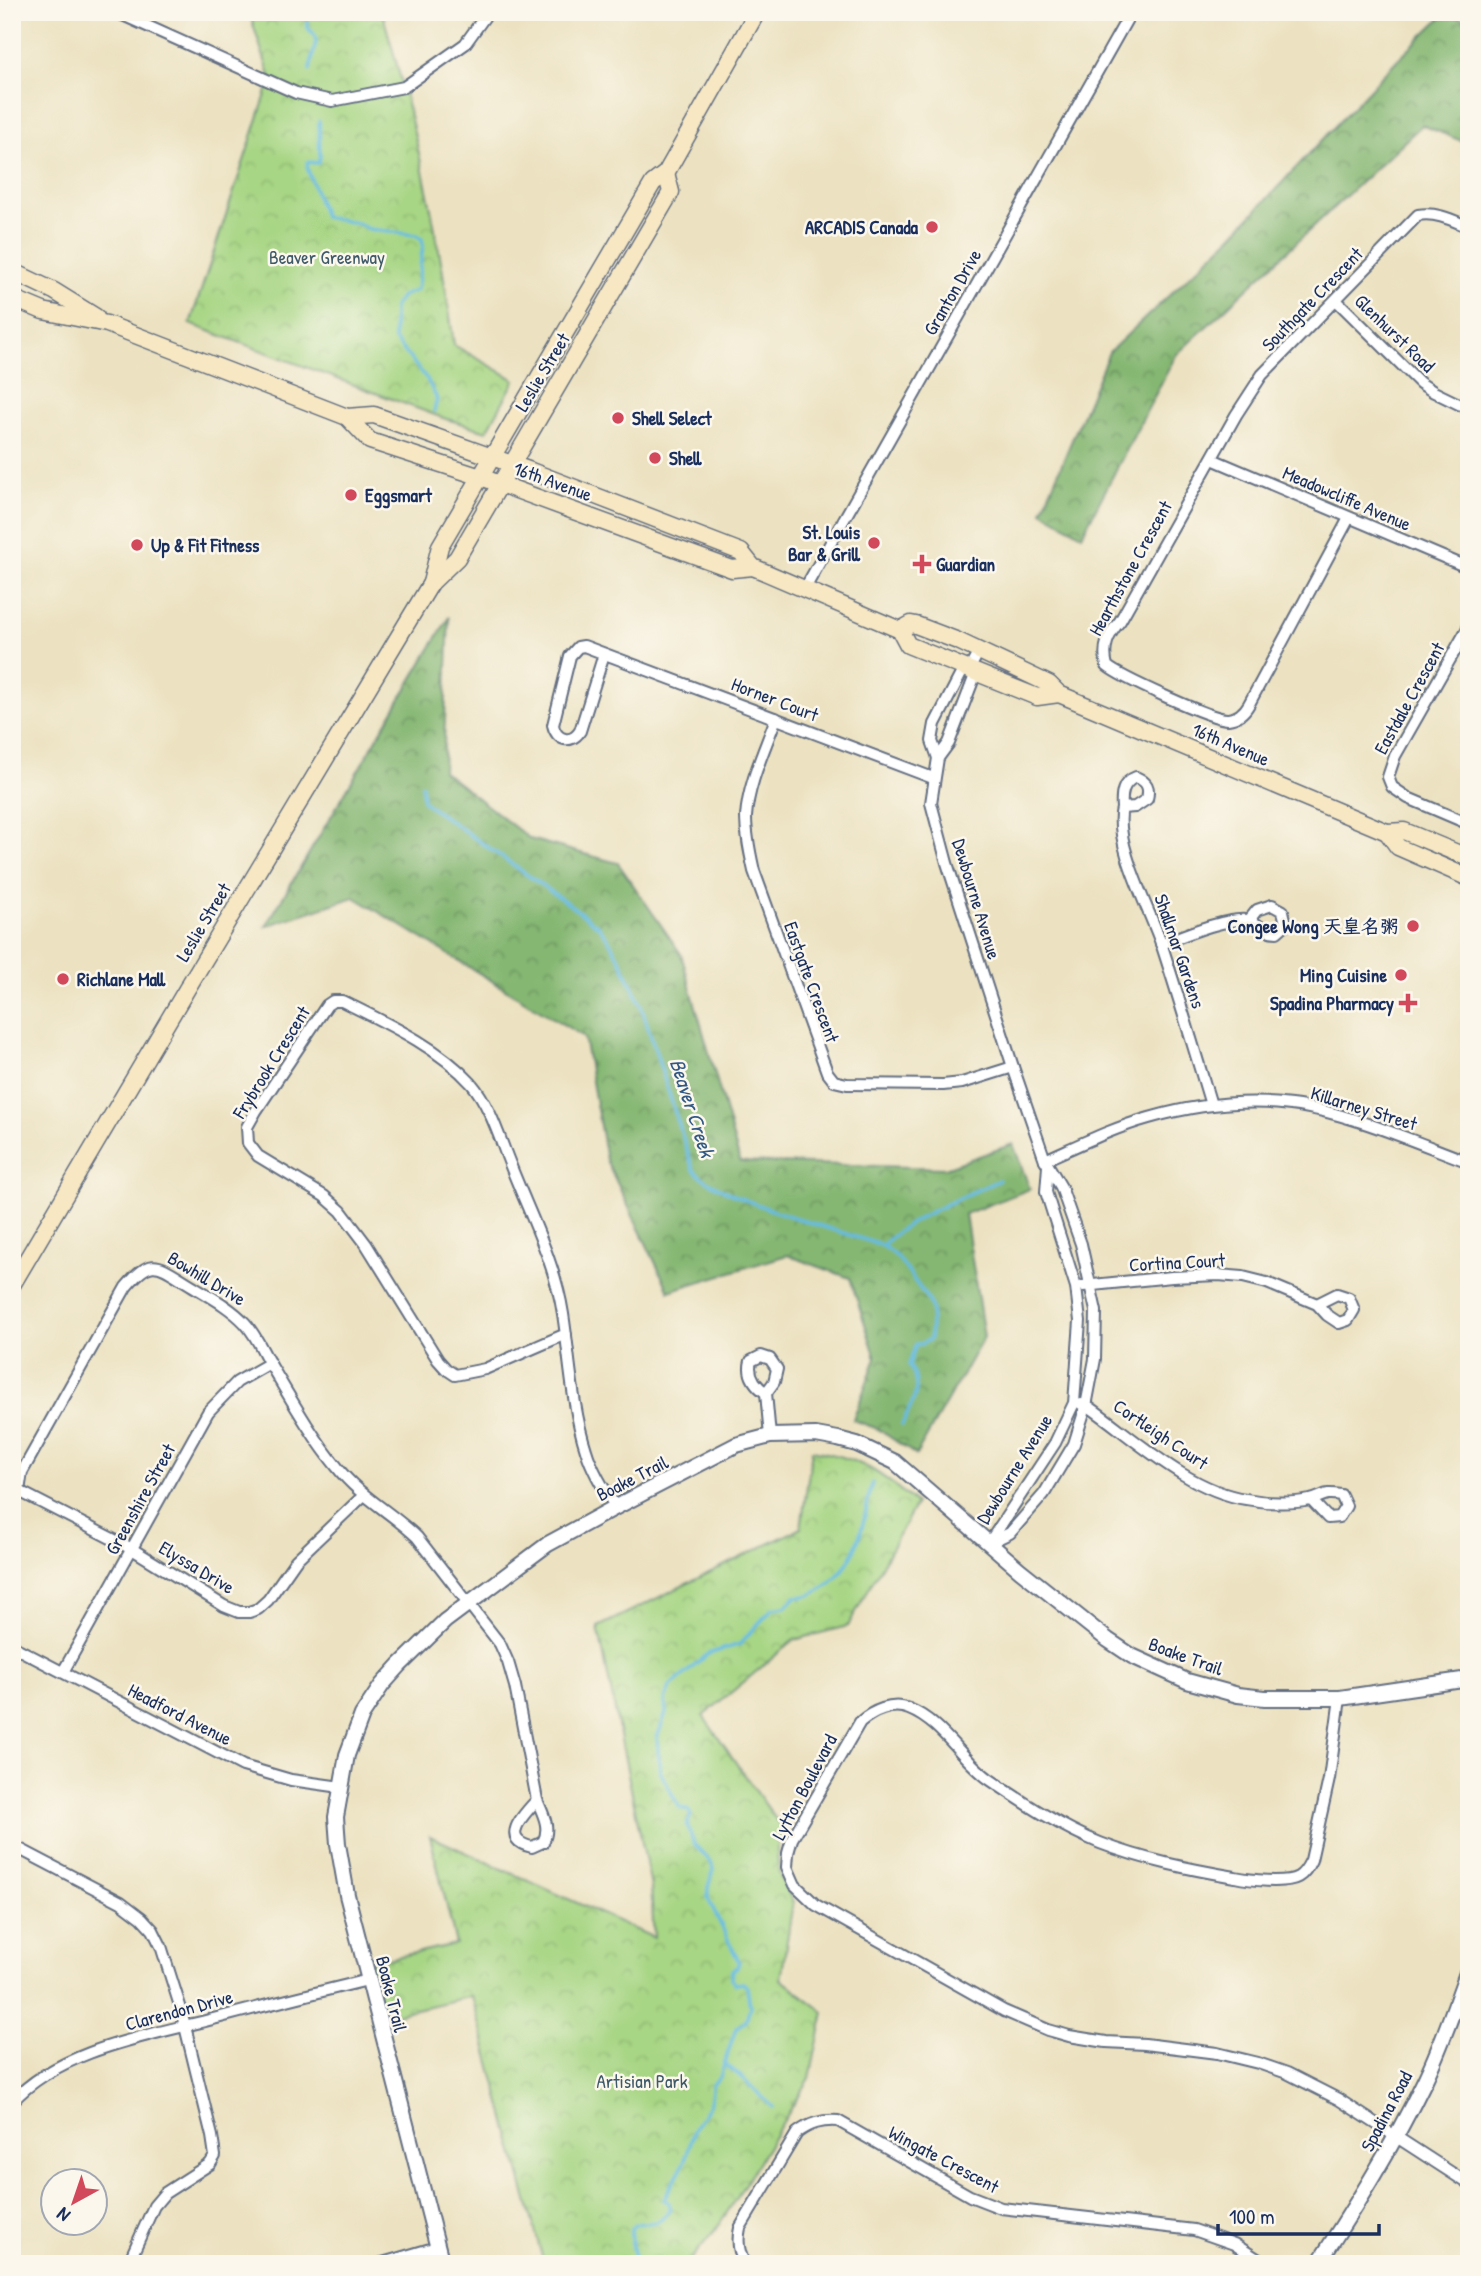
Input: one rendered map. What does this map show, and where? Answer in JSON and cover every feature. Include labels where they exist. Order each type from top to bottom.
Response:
[{"type":"main road","name":"Leslie Street","points":[[431,583],[440,546],[653,183],[666,173],[757,12]]},
{"type":"main road","name":"Leslie Street","points":[[12,1285],[431,583],[457,558],[671,192],[666,173]]},
{"type":"main road","name":"16th Avenue","points":[[12,271],[107,324],[347,417],[374,415],[512,464],[741,552],[753,567],[900,630],[908,645],[1037,697],[1059,694]]},
{"type":"main road","points":[[12,280],[41,285]]},
{"type":"main road","name":"16th Avenue","points":[[12,298],[43,311],[107,324]]},
{"type":"main road","name":"16th Avenue","points":[[347,417],[370,442],[481,477],[732,569],[753,567]]},
{"type":"main road","name":"16th Avenue","points":[[900,630],[913,624],[1049,684],[1059,694],[1387,832],[1404,831],[1469,858]]},
{"type":"main road","name":"16th Avenue","points":[[1387,832],[1398,846],[1469,878]]},
{"type":"street","points":[[116,12],[296,93],[332,101],[404,87],[465,44],[488,12]]},
{"type":"street","name":"Granton Drive","points":[[804,590],[1131,12]]},
{"type":"street","name":"Southgate Crescent","points":[[1212,459],[1262,375],[1418,215],[1440,215],[1469,227]]},
{"type":"street","name":"Glenhurst Road","points":[[1336,300],[1420,383],[1469,409]]},
{"type":"street","name":"Meadowcliffe Avenue","points":[[1212,459],[1469,568]]},
{"type":"street","name":"Hearthstone Crescent","points":[[1212,459],[1120,621],[1110,632],[1104,654],[1107,666],[1113,671],[1198,709],[1225,720],[1245,711],[1349,518]]},
{"type":"street","name":"Eastdale Crescent","points":[[1469,625],[1395,756],[1388,777],[1392,787],[1408,798],[1469,824]]},
{"type":"street","name":"Horner Court","points":[[604,654],[580,731],[570,740],[558,737],[553,725],[570,656],[578,647],[584,646],[933,778]]},
{"type":"street","name":"Dewbourne Avenue","points":[[938,758],[932,741],[935,724],[962,672],[969,670],[979,651]]},
{"type":"street","name":"Dewbourne Avenue","points":[[969,670],[974,678],[949,743],[938,758],[933,778],[932,803],[940,838],[1013,1067],[1047,1163],[1061,1188],[1081,1244],[1096,1311],[1095,1359],[1086,1406],[1074,1444],[1044,1493],[1010,1532],[989,1543]]},
{"type":"street","name":"Eastgate Crescent","points":[[776,718],[751,793],[746,815],[747,842],[754,871],[827,1072],[834,1081],[847,1084],[943,1085],[962,1083],[1013,1067]]},
{"type":"street","name":"Shallmar Gardens","points":[[1122,808],[1119,818],[1125,849],[1161,944],[1211,1105]]},
{"type":"street","points":[[1161,944],[1230,921],[1249,920]]},
{"type":"street","name":"Frybrook Crescent","points":[[566,1334],[485,1369],[455,1375],[438,1360],[366,1244],[341,1211],[324,1196],[258,1156],[248,1143],[247,1127],[256,1111],[332,1001],[342,1001],[418,1042],[456,1069],[482,1098],[547,1255],[562,1307],[581,1433],[587,1453],[616,1507]]},
{"type":"street","name":"Killarney Street","points":[[1047,1163],[1146,1118],[1211,1105],[1256,1103],[1293,1105],[1371,1126],[1469,1162]]},
{"type":"street","name":"Dewbourne Avenue","points":[[989,1543],[1055,1444],[1074,1403],[1080,1321],[1076,1287],[1046,1192],[1047,1163]]},
{"type":"street","name":"Bowhill Drive","points":[[12,1504],[19,1491],[23,1472],[120,1298],[138,1273],[147,1266],[160,1266],[228,1308],[244,1323],[338,1469],[364,1495],[418,1537],[500,1644],[515,1686],[537,1800]]},
{"type":"street","name":"Cortina Court","points":[[1076,1287],[1218,1275],[1267,1283],[1317,1304]]},
{"type":"street","name":"Greenshire Street","points":[[63,1672],[208,1412],[237,1382],[270,1363]]},
{"type":"street","points":[[766,1393],[770,1436]]},
{"type":"street","name":"Cortleigh Court","points":[[1074,1403],[1086,1406],[1187,1477],[1222,1492],[1245,1499],[1280,1502],[1311,1500]]},
{"type":"street","name":"Boake Trail","points":[[442,2264],[347,1895],[336,1817],[347,1755],[362,1715],[382,1685],[424,1640],[548,1545],[736,1444],[770,1436],[816,1434],[857,1444],[909,1473],[989,1543],[1108,1640],[1132,1656],[1187,1681],[1238,1695],[1265,1698],[1340,1698],[1469,1679]]},
{"type":"street","name":"Elyssa Drive","points":[[19,1491],[132,1549],[224,1606],[239,1612],[258,1609],[268,1600],[296,1560],[364,1495]]},
{"type":"street","name":"Headford Avenue","points":[[12,1646],[251,1769],[291,1780],[341,1787]]},
{"type":"street","name":"Lytton Boulevard","points":[[1340,1698],[1329,1779],[1311,1860],[1306,1870],[1297,1878],[1282,1880],[1231,1877],[1176,1867],[1098,1842],[1040,1813],[987,1777],[926,1720],[905,1707],[885,1707],[860,1722],[792,1839],[787,1867],[795,1885],[816,1905],[1026,2021],[1048,2030],[1082,2038],[1217,2053],[1258,2063],[1338,2099],[1396,2136]]},
{"type":"street","points":[[12,1844],[121,1902],[148,1924],[161,1946],[184,2026],[215,2156],[209,2164],[164,2193],[154,2206],[128,2264]]},
{"type":"street","name":"Spadina Road","points":[[1318,2264],[1396,2136],[1424,2081],[1464,1994],[1469,1967]]},
{"type":"street","name":"Clarendon Drive","points":[[13,2099],[32,2084],[79,2057],[133,2039],[368,1980]]},
{"type":"street","name":"Wingate Crescent","points":[[744,2264],[738,2238],[740,2228],[797,2133],[821,2120],[838,2121],[970,2196],[1001,2208],[1194,2230],[1234,2244],[1265,2264]]},
{"type":"street","points":[[1396,2136],[1469,2184]]},
{"type":"street","points":[[379,2264],[437,2247]]},
{"type":"green space","name":"Beaver Greenway","points":[[249,12],[382,12],[424,177],[454,345],[515,380],[487,431],[443,418],[190,324],[271,79]]},
{"type":"green space","points":[[1447,12],[1469,21],[1469,144],[1422,125],[1176,355],[1082,535],[1042,511],[1109,352],[1231,237],[1397,60]]},
{"type":"green space","points":[[449,617],[443,771],[530,839],[618,863],[681,954],[740,1162],[945,1168],[1013,1144],[1030,1189],[965,1214],[984,1337],[916,1455],[878,1429],[853,1420],[876,1358],[850,1278],[787,1255],[669,1291],[606,1160],[584,1037],[354,897],[266,926]]},
{"type":"green space","name":"Artisian Park","points":[[812,1450],[844,1457],[869,1468],[916,1504],[848,1626],[794,1640],[703,1716],[782,1828],[777,1850],[779,1874],[793,1902],[781,1979],[824,2012],[810,2078],[720,2224],[687,2264],[544,2264],[472,1996],[378,2018],[364,1964],[456,1944],[430,1836],[654,1938],[651,1887],[598,1627],[801,1528]]},
{"type":"waterway","name":"Beaver Creek","points":[[307,12],[308,28],[316,41],[310,70]]},
{"type":"waterway","name":"Beaver Creek","points":[[319,121],[320,157],[318,163],[308,162],[307,167],[324,217],[357,223],[369,229],[416,235],[422,239],[417,290],[402,296],[394,307],[394,339],[427,379],[437,399],[434,411]]},
{"type":"waterway","name":"Beaver Creek","points":[[422,785],[423,800],[429,806],[573,907],[598,926],[607,937],[641,1005],[693,1169],[706,1180],[750,1202],[883,1246],[899,1259],[929,1301],[932,1310],[930,1339],[916,1344],[909,1365],[916,1388],[913,1402],[902,1425]]},
{"type":"waterway","points":[[883,1246],[920,1218],[999,1180]]},
{"type":"waterway","name":"Beaver Creek","points":[[635,2264],[631,2230],[636,2224],[658,2221],[671,2210],[664,2199],[679,2173],[696,2126],[710,2104],[712,2085],[720,2077],[736,2028],[746,2021],[750,2007],[747,1987],[743,1983],[735,1984],[731,1979],[732,1970],[739,1962],[708,1898],[708,1887],[714,1869],[694,1844],[687,1825],[691,1815],[688,1810],[679,1807],[660,1771],[657,1738],[666,1713],[665,1700],[670,1687],[708,1654],[740,1644],[772,1609],[785,1607],[795,1597],[814,1593],[833,1580],[851,1557],[857,1543],[872,1483]]},
{"type":"waterway","points":[[725,2064],[773,2107]]},
{"type":"place","name":"ARCADIS Canada","points":[[932,227]]},
{"type":"place","name":"Shell Select","points":[[618,418]]},
{"type":"place","name":"Shell","points":[[655,458]]},
{"type":"place","name":"Eggsmart","points":[[351,495]]},
{"type":"place","name":"St. Louis Bar & Grill","points":[[874,543]]},
{"type":"place","name":"Up & Fit Fitness","points":[[137,545]]},
{"type":"place","name":"Guardian","points":[[922,564]]},
{"type":"place","name":"Congee Wong 天皇名粥","points":[[1413,926]]},
{"type":"place","name":"Ming Cuisine","points":[[1401,975]]},
{"type":"place","name":"Richlane Mall","points":[[63,979]]},
{"type":"place","name":"Spadina Pharmacy","points":[[1408,1003]]}]
